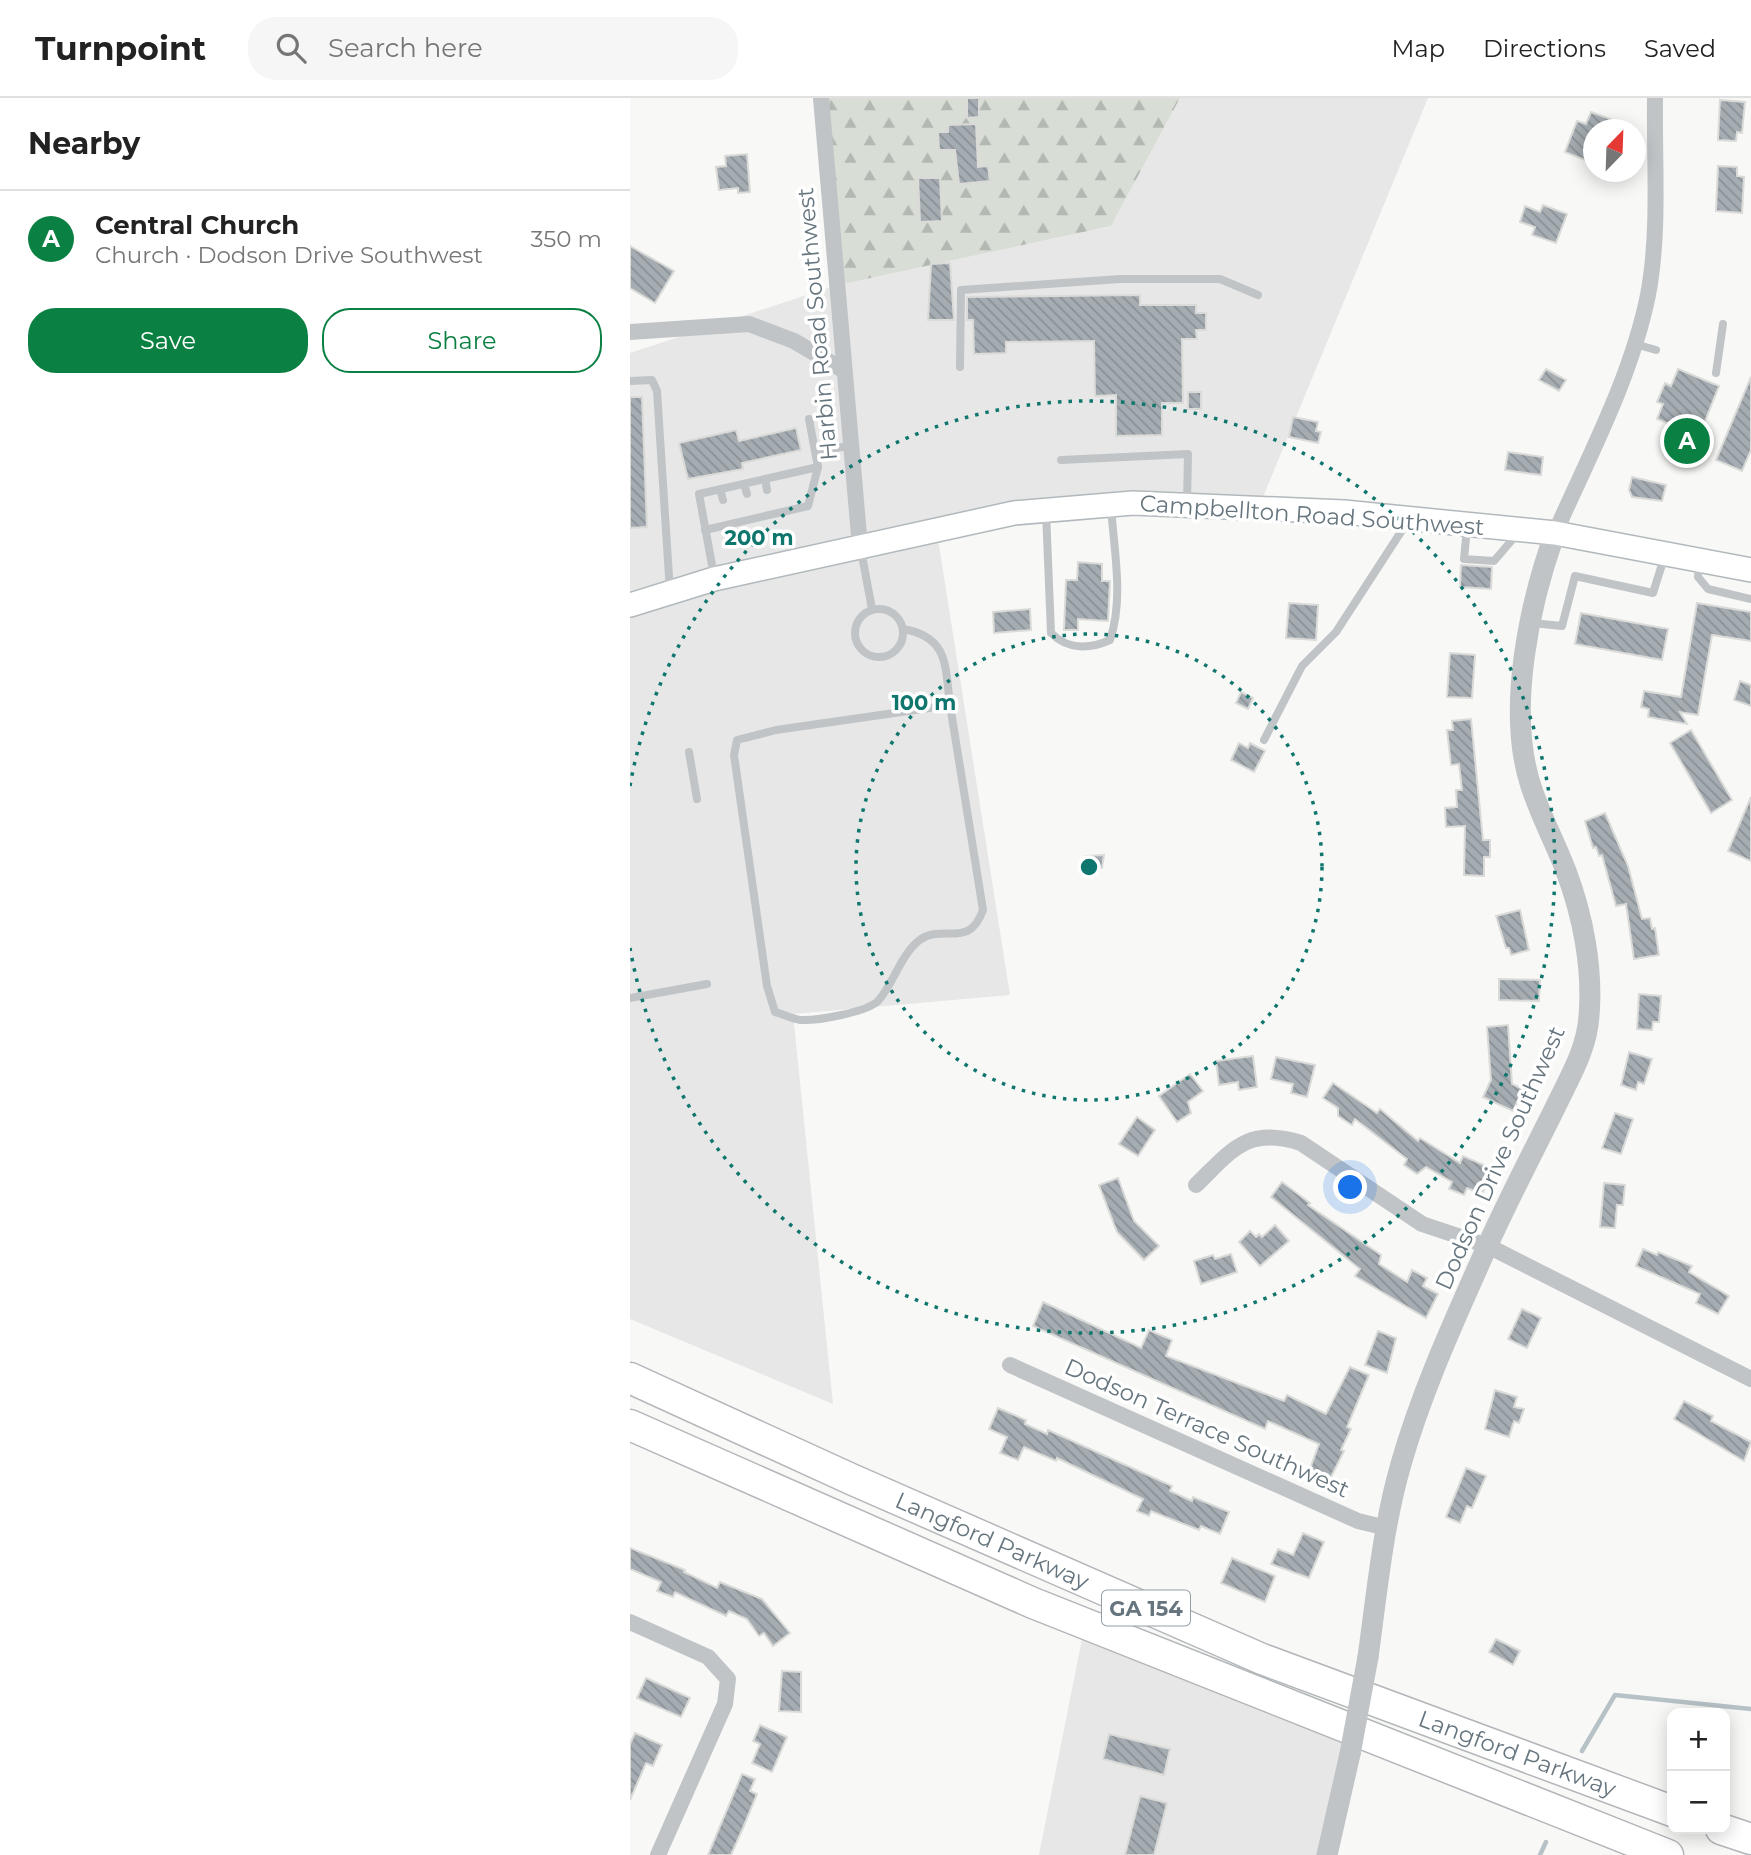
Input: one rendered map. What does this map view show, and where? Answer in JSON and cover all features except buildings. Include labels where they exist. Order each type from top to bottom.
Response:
[{"type":"highway","name":"Langford Parkway","points":[[630,1378],[851,1479],[1262,1659],[1667,1809]]},
{"type":"highway","name":"Langford Parkway","points":[[630,1425],[1033,1603],[1668,1855]]},
{"type":"highway","points":[[1730,1832],[1751,1839]]},
{"type":"main road","name":"Campbellton Road Southwest","points":[[630,605],[714,579],[1014,513],[1111,504],[1187,505],[1409,519],[1555,533],[1751,570]]},
{"type":"street","name":"Harbin Road Southwest","points":[[821,98],[849,446],[860,547]]},
{"type":"street","name":"Dodson Drive Southwest","points":[[1327,1855],[1350,1754],[1387,1528],[1400,1466],[1419,1407],[1488,1246],[1577,1062],[1589,1016],[1588,965],[1580,915],[1566,872],[1530,783],[1519,727],[1522,669],[1555,533],[1635,344],[1648,292],[1654,231],[1655,98]]},
{"type":"street","points":[[630,332],[749,324],[794,341],[843,370]]},
{"type":"street","points":[[1196,1185],[1233,1147],[1256,1137],[1279,1136],[1301,1143],[1422,1224],[1488,1246],[1751,1379]]},
{"type":"street","name":"Dodson Terrace Southwest","points":[[1010,1365],[1358,1521],[1387,1528]]},
{"type":"street","points":[[630,1622],[708,1657],[728,1679],[725,1704],[658,1855]]},
{"type":"lane","points":[[960,367],[961,290],[1120,279],[1220,279],[1258,295]]},
{"type":"lane","points":[[1716,373],[1723,324]]},
{"type":"lane","points":[[1635,344],[1656,349]]},
{"type":"lane","points":[[630,381],[652,380],[657,391],[670,593]]},
{"type":"lane","points":[[705,530],[751,514],[772,514],[808,506],[818,467],[809,419]]},
{"type":"lane","points":[[816,451],[849,446]]},
{"type":"lane","points":[[1061,460],[1188,454],[1187,505]]},
{"type":"lane","points":[[714,579],[699,494],[818,467]]},
{"type":"lane","points":[[765,479],[767,489]]},
{"type":"lane","points":[[744,484],[747,494]]},
{"type":"lane","points":[[720,489],[723,500]]},
{"type":"lane","points":[[1046,509],[1051,634],[1064,643],[1080,647],[1110,640],[1114,628],[1115,556],[1111,504]]},
{"type":"lane","points":[[770,505],[772,514]]},
{"type":"lane","points":[[1264,740],[1302,666],[1336,632],[1409,519]]},
{"type":"lane","points":[[1468,525],[1464,559],[1494,562],[1521,530]]},
{"type":"lane","points":[[860,547],[872,609]]},
{"type":"lane","points":[[1532,623],[1562,626],[1575,576],[1653,593],[1665,554]]},
{"type":"lane","points":[[1699,560],[1698,577],[1708,589],[1751,599]]},
{"type":"lane","points":[[872,609],[895,616],[903,629],[901,644],[896,651],[882,657],[867,654],[860,649],[855,634],[860,619],[872,609]]},
{"type":"lane","points":[[903,629],[928,636],[943,653],[983,910],[978,924],[964,933],[925,937],[914,945],[878,1000],[866,1010],[800,1020],[775,1012],[767,986],[734,755],[737,740],[776,730],[950,705]]},
{"type":"lane","points":[[689,752],[697,799]]},
{"type":"lane","points":[[630,998],[706,984]]},
{"type":"shaded area","points":[[1180,98],[1428,98],[1258,509],[935,520],[1010,995],[793,1014],[833,1404],[630,1319],[630,353],[834,286],[1111,226]]},
{"type":"shaded area","points":[[1084,1629],[1358,1748],[1332,1855],[1039,1855]]},
{"type":"green space","points":[[821,98],[1180,98],[1111,226],[834,286]]},
{"type":"waterway","points":[[1582,1751],[1615,1695],[1751,1709]]},
{"type":"waterway","points":[[1540,1855],[1546,1842]]},
{"type":"place","name":"Central Church","points":[[1687,441]]}]
